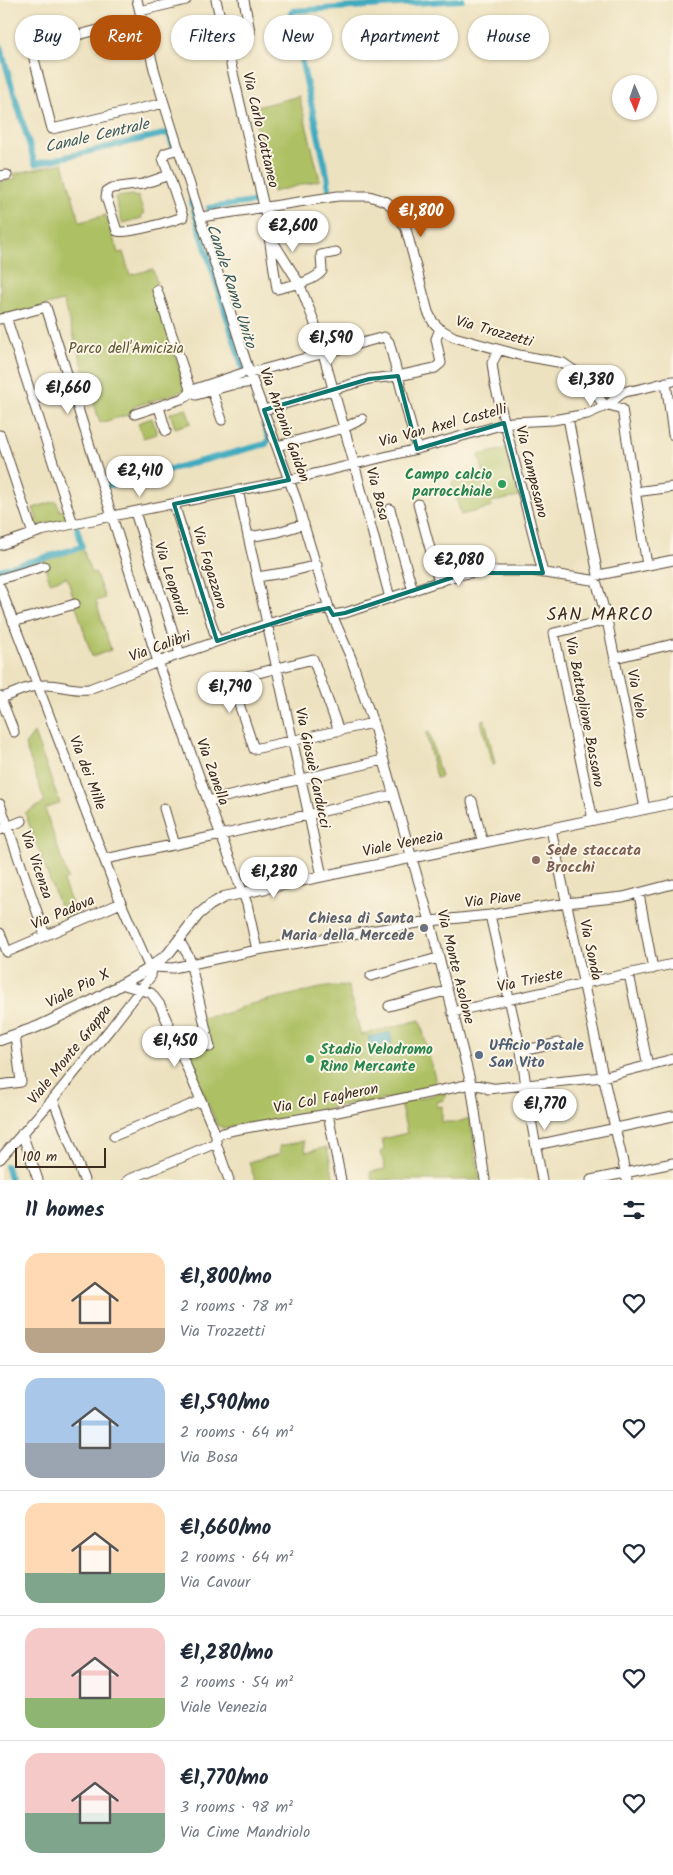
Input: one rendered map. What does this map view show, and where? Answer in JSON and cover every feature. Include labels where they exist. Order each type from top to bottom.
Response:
[{"type":"main road","name":"Viale Venezia","points":[[165,958],[193,920],[210,905],[224,897],[673,804]]},
{"type":"main road","name":"Viale Pio X","points":[[0,1040],[92,1001],[165,958]]},
{"type":"street","name":"Via Antonio Gaidon","points":[[137,0],[140,15]]},
{"type":"street","points":[[140,15],[186,0]]},
{"type":"street","name":"Via Carlo Cattaneo","points":[[216,0],[220,15]]},
{"type":"street","points":[[244,0],[247,15]]},
{"type":"street","points":[[90,30],[30,47],[52,129],[164,104]]},
{"type":"street","name":"Via Antonio Gaidon","points":[[152,60],[176,150],[201,217],[251,375],[304,524],[331,612],[351,658],[373,724],[411,857]]},
{"type":"street","name":"Via Carlo Cattaneo","points":[[230,60],[264,207]]},
{"type":"street","points":[[169,176],[143,184],[107,191],[106,197],[116,231],[124,232],[156,226],[183,217],[163,157],[165,154],[176,150]]},
{"type":"street","name":"Via Trozzetti","points":[[201,217],[352,195],[369,196],[387,202],[395,210],[406,229],[428,312],[440,329],[454,337],[499,350],[563,363],[576,372],[604,403],[622,409],[635,492]]},
{"type":"street","name":"Via Bosa","points":[[264,207],[277,289],[318,275],[322,271],[321,255],[336,252]]},
{"type":"street","name":"Via Bosa","points":[[269,235],[299,283],[314,321],[390,598]]},
{"type":"street","points":[[157,290],[193,392]]},
{"type":"street","name":"Via Zanella","points":[[3,318],[46,307],[158,662],[243,893]]},
{"type":"street","points":[[3,318],[73,524]]},
{"type":"street","points":[[264,410],[369,379],[398,376],[436,368],[440,365],[441,361],[436,339],[440,329]]},
{"type":"street","points":[[135,414],[184,398],[193,392],[384,337],[389,342],[417,449]]},
{"type":"street","name":"Via Campesano","points":[[499,350],[492,366],[504,423],[543,573]]},
{"type":"street","points":[[193,392],[212,391],[231,385],[251,375]]},
{"type":"street","points":[[590,387],[605,393],[630,390],[669,381],[673,435]]},
{"type":"street","name":"Via Van Axel Castelli","points":[[0,545],[73,524],[289,480],[417,449],[504,423],[568,418],[592,413],[630,390]]},
{"type":"street","points":[[212,391],[222,420]]},
{"type":"street","points":[[159,407],[166,431]]},
{"type":"street","name":"Via Velo","points":[[568,418],[597,579],[646,809]]},
{"type":"street","points":[[277,446],[344,428],[362,419]]},
{"type":"street","points":[[0,435],[33,534]]},
{"type":"street","points":[[647,566],[635,492],[673,487]]},
{"type":"street","name":"Via Giosuè Carducci","points":[[238,490],[322,876]]},
{"type":"street","name":"Via Fogazzaro","points":[[174,504],[217,641]]},
{"type":"street","points":[[418,504],[439,582]]},
{"type":"street","points":[[390,509],[413,591]]},
{"type":"street","name":"Via Leopardi","points":[[135,512],[180,654]]},
{"type":"street","points":[[248,537],[278,532],[304,524]]},
{"type":"street","name":"Via Calibri","points":[[0,698],[38,686],[52,685],[73,690],[86,689],[267,624],[308,612],[345,613],[458,575],[480,571],[506,570],[597,579],[673,560]]},
{"type":"street","points":[[256,577],[317,565]]},
{"type":"street","points":[[0,580],[44,566]]},
{"type":"street","name":"Via dei Mille","points":[[0,588],[121,903],[147,962],[152,967]]},
{"type":"street","points":[[13,622],[75,604]]},
{"type":"street","name":"Via Battaglione Bassano","points":[[593,820],[554,633],[607,620]]},
{"type":"street","points":[[615,658],[673,644]]},
{"type":"street","points":[[339,731],[313,659],[231,680],[254,749],[373,724]]},
{"type":"street","points":[[0,698],[14,732]]},
{"type":"street","points":[[208,801],[383,760]]},
{"type":"street","points":[[105,859],[221,835],[393,795]]},
{"type":"street","points":[[472,801],[484,843]]},
{"type":"street","name":"Via Vicenza","points":[[0,804],[4,828],[45,935]]},
{"type":"street","points":[[164,808],[175,845]]},
{"type":"street","points":[[4,828],[22,821]]},
{"type":"street","name":"Via Sonda","points":[[551,829],[603,1077],[627,1177]]},
{"type":"street","name":"Via Monte Asolone","points":[[411,857],[430,921],[472,1089],[485,1180]]},
{"type":"street","name":"Via Piave","points":[[152,967],[173,968],[257,950],[430,921],[603,900],[639,894],[673,884]]},
{"type":"street","points":[[243,893],[257,950]]},
{"type":"street","points":[[639,894],[653,969]]},
{"type":"street","name":"Via Padova","points":[[0,933],[7,952],[121,903]]},
{"type":"street","points":[[490,915],[521,1051],[542,1180]]},
{"type":"street","points":[[179,940],[187,952],[191,964],[210,1047]]},
{"type":"street","points":[[165,958],[168,966],[173,968]]},
{"type":"street","points":[[371,976],[438,958]]},
{"type":"street","name":"Via Trieste","points":[[452,1012],[673,964]]},
{"type":"street","name":"Viale Monte Grappa","points":[[0,1159],[53,1099],[110,1029],[150,976],[152,967]]},
{"type":"street","points":[[629,974],[648,1066]]},
{"type":"street","points":[[121,984],[151,994],[160,1004],[178,1043],[216,1139],[228,1180]]},
{"type":"street","points":[[389,1006],[446,991]]},
{"type":"street","points":[[0,1085],[21,1082],[15,1035]]},
{"type":"street","points":[[521,1051],[559,1043]]},
{"type":"street","points":[[472,1089],[526,1086],[603,1077],[673,1059]]},
{"type":"street","name":"Via Col Fagheron","points":[[128,1180],[234,1130],[472,1089]]},
{"type":"street","points":[[53,1099],[84,1180]]},
{"type":"street","points":[[114,1136],[200,1101]]},
{"type":"street","points":[[328,1114],[341,1180]]},
{"type":"street","points":[[536,1145],[673,1116]]},
{"type":"street","points":[[22,1133],[38,1180]]},
{"type":"street","points":[[592,1180],[627,1177],[673,1163]]},
{"type":"highlighted area","points":[[398,376],[417,449],[504,423],[543,573],[466,573],[345,613],[333,615],[329,608],[309,612],[217,641],[174,504],[289,480],[264,410],[369,379]]},
{"type":"green space","points":[[299,96],[320,180],[273,192],[252,108]]},
{"type":"green space","name":"Parco dell'Amicizia","points":[[63,163],[80,222],[106,215],[118,253],[123,252],[130,275],[153,269],[157,284],[154,285],[186,390],[133,407],[134,413],[100,423],[63,301],[0,317],[0,182],[16,179],[14,174]]},
{"type":"green space","points":[[133,195],[134,197],[138,196],[144,214],[141,215],[142,218],[122,223],[115,197]]},
{"type":"green space","points":[[186,408],[191,423],[175,428],[170,413]]},
{"type":"green space","points":[[152,418],[157,434],[143,438],[138,423]]},
{"type":"green space","points":[[508,448],[519,497],[491,502],[492,507],[461,515],[452,482],[484,474],[479,455]]},
{"type":"green space","points":[[56,501],[60,511],[64,510],[66,519],[37,526],[34,520],[37,519],[33,508]]},
{"type":"green space","points":[[83,549],[91,573],[95,572],[105,598],[96,601],[111,650],[92,657],[67,577],[50,582],[43,561]]},
{"type":"green space","points":[[485,720],[495,764],[492,765],[481,721]]},
{"type":"green space","points":[[429,732],[441,777],[436,778],[426,733]]},
{"type":"green space","points":[[34,733],[60,803],[45,809],[68,879],[63,881],[76,915],[64,919],[25,813],[45,802],[25,745]]},
{"type":"green space","name":"Stadio Velodromo Rino Mercante","points":[[348,986],[361,1035],[420,1020],[438,1090],[361,1104],[353,1103],[276,1120],[223,1128],[217,1125],[185,1049],[194,1045],[194,1040],[188,1036],[194,1031],[194,1019],[227,1013],[243,1006],[325,987]]},
{"type":"green space","points":[[446,1092],[444,1100],[437,1102],[437,1107],[442,1106],[442,1122],[457,1122],[470,1118],[480,1180],[372,1180],[370,1172],[385,1169],[381,1152],[384,1150],[382,1139],[407,1133],[400,1103]]},
{"type":"green space","points":[[304,1141],[306,1152],[327,1147],[334,1180],[255,1180],[249,1162],[280,1154],[279,1146]]},
{"type":"water","points":[[390,1032],[392,1043],[371,1048],[368,1037]]},
{"type":"waterway","points":[[329,189],[291,13],[307,10],[462,0]]},
{"type":"waterway","name":"Canale Centrale","points":[[0,46],[35,164],[168,133]]},
{"type":"waterway","name":"Canale Centrale","points":[[170,138],[175,151]]},
{"type":"waterway","name":"Canale Ramo Unito","points":[[191,201],[243,369]]},
{"type":"waterway","points":[[209,208],[260,201]]},
{"type":"waterway","name":"Canale Ramo Unito","points":[[106,486],[266,444],[269,439],[264,425]]},
{"type":"waterway","name":"Canale Ramo Unito","points":[[0,570],[82,547],[77,528]]},
{"type":"waterway","name":"Canale Ramo Unito","points":[[6,1166],[11,1180]]},
{"type":"place","name":"Campo calcio parrocchiale","points":[[502,484]]},
{"type":"place","name":"Sede staccata Brocchi","points":[[536,860]]},
{"type":"place","name":"Chiesa di Santa Maria della Mercede","points":[[424,928]]},
{"type":"place","name":"Ufficio Postale San Vito","points":[[479,1055]]},
{"type":"place","name":"Stadio Velodromo Rino Mercante","points":[[310,1059]]},
{"type":"district","name":"SAN MARCO","points":[[600,615]]}]
